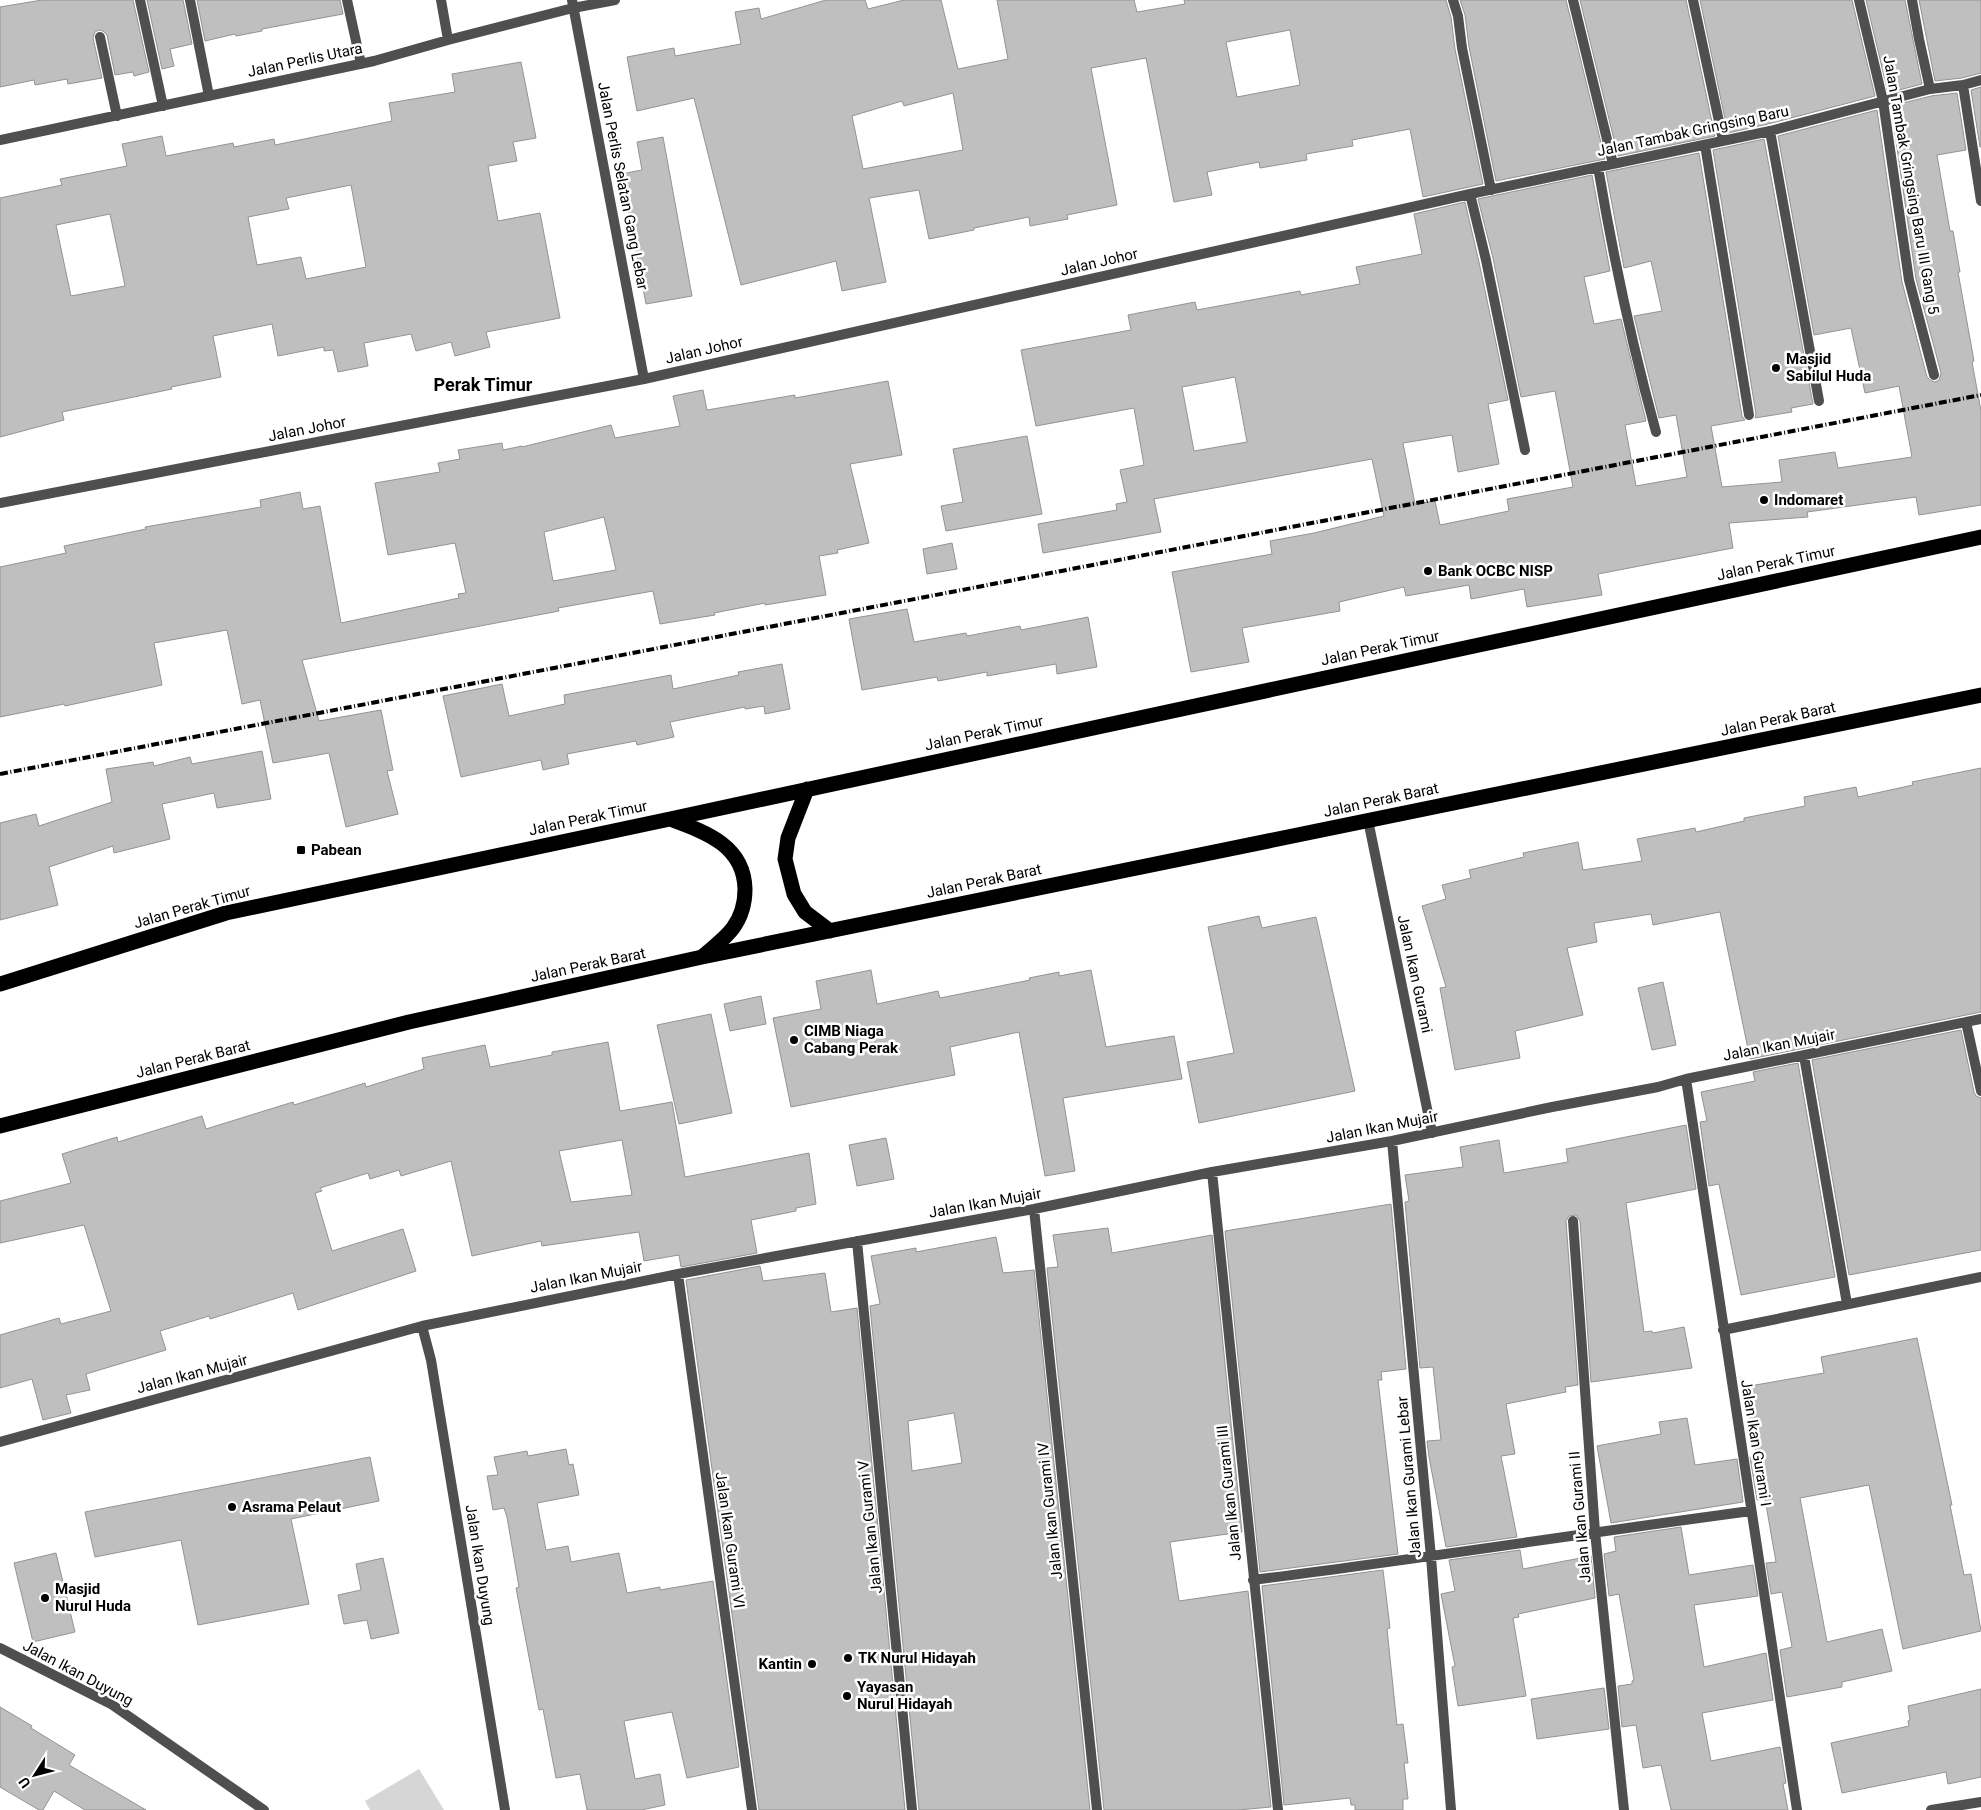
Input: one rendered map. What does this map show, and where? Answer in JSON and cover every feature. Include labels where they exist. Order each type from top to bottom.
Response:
[{"type":"highway","name":"Jalan Perak Timur","points":[[0,984],[226,913],[1981,537]]},
{"type":"highway","name":"Jalan Perak Barat","points":[[0,1126],[409,1022],[702,957],[1981,695]]},
{"type":"highway","points":[[807,789],[788,838],[785,859],[794,894],[804,912],[830,931]]},
{"type":"highway","points":[[670,819],[715,838],[734,855],[745,875],[745,896],[741,914],[732,929],[702,957]]},
{"type":"street","points":[[140,0],[163,106]]},
{"type":"street","points":[[190,0],[209,96]]},
{"type":"street","points":[[347,0],[360,64]]},
{"type":"street","points":[[441,0],[448,40]]},
{"type":"street","name":"Jalan Perlis Utara","points":[[0,140],[360,64],[573,4],[615,0]]},
{"type":"street","points":[[1453,0],[1458,16],[1462,48],[1491,190]]},
{"type":"street","points":[[1573,0],[1613,164]]},
{"type":"street","points":[[1694,0],[1723,140]]},
{"type":"street","name":"Jalan Tambak Gringsing Baru III Gang 5","points":[[1859,0],[1883,101],[1909,280],[1934,375]]},
{"type":"street","points":[[1912,0],[1930,89]]},
{"type":"street","name":"Jalan Perlis Selatan Gang Lebar","points":[[573,4],[644,378]]},
{"type":"street","points":[[100,37],[117,116]]},
{"type":"street","name":"Jalan Tambak Gringsing Baru","points":[[1410,208],[1598,166],[1770,132],[1930,89],[1963,85],[1981,80]]},
{"type":"street","points":[[1963,85],[1981,201]]},
{"type":"street","points":[[1770,132],[1819,401]]},
{"type":"street","points":[[1705,145],[1748,415]]},
{"type":"street","points":[[1598,166],[1613,254],[1656,432]]},
{"type":"street","points":[[1470,194],[1486,260],[1525,450]]},
{"type":"street","name":"Jalan Johor","points":[[0,503],[644,378],[1410,208]]},
{"type":"street","name":"Jalan Ikan Gurami","points":[[1368,820],[1432,1133]]},
{"type":"street","name":"Jalan Ikan Mujair","points":[[0,1442],[422,1326],[678,1274],[1034,1209],[1212,1172],[1392,1141],[1981,1019]]},
{"type":"street","points":[[1966,1022],[1981,1091]]},
{"type":"street","points":[[1804,1056],[1847,1304]]},
{"type":"street","name":"Jalan Ikan Gurami I","points":[[1686,1080],[1797,1810]]},
{"type":"street","name":"Jalan Ikan Gurami Lebar","points":[[1392,1141],[1431,1557],[1451,1810]]},
{"type":"street","name":"Jalan Ikan Gurami III","points":[[1212,1172],[1278,1810]]},
{"type":"street","name":"Jalan Ikan Gurami IV","points":[[1034,1209],[1097,1810]]},
{"type":"street","name":"Jalan Ikan Gurami II","points":[[1572,1221],[1595,1532],[1624,1810]]},
{"type":"street","name":"Jalan Ikan Gurami V","points":[[857,1241],[912,1810]]},
{"type":"street","name":"Jalan Ikan Gurami VI","points":[[678,1274],[752,1810]]},
{"type":"street","points":[[1723,1330],[1981,1276]]},
{"type":"street","name":"Jalan Ikan Duyung","points":[[422,1326],[431,1360],[505,1810]]},
{"type":"street","points":[[1253,1580],[1431,1557],[1751,1511]]},
{"type":"street","name":"Jalan Ikan Duyung","points":[[0,1648],[111,1704],[264,1810]]},
{"type":"street","points":[[1930,1810],[1981,1802]]},
{"type":"shaded area","points":[[419,1769],[444,1810],[370,1810],[365,1801]]},
{"type":"building","points":[[42,0],[133,0],[149,72],[134,76],[133,72],[115,75],[107,35],[99,30],[95,32],[93,38],[102,78],[68,84],[67,79],[35,85],[34,80],[0,87],[0,7]]},
{"type":"building","points":[[147,0],[183,0],[192,44],[170,49],[174,66],[162,69]]},
{"type":"building","points":[[197,0],[340,0],[343,14],[205,41]]},
{"type":"building","points":[[826,0],[865,0],[868,9],[904,0],[941,0],[958,69],[1008,59],[997,0],[1134,0],[1137,12],[1185,4],[1184,0],[1446,0],[1451,17],[1455,49],[1483,184],[1423,197],[1410,129],[1352,140],[1353,146],[1306,154],[1307,160],[1260,168],[1259,162],[1207,172],[1212,195],[1174,202],[1146,58],[1091,68],[1117,205],[1067,215],[1068,219],[1030,226],[1029,217],[929,239],[919,190],[869,198],[886,282],[842,291],[836,261],[741,285],[694,98],[637,111],[627,57],[674,48],[675,56],[741,44],[735,12],[759,8],[761,19]],"holes":[[[1290,30],[1300,85],[1237,97],[1226,42]],[[953,93],[963,150],[863,169],[852,116],[902,101],[904,106]]]},
{"type":"building","points":[[1460,0],[1566,0],[1605,159],[1496,181],[1469,47],[1465,15]]},
{"type":"building","points":[[1580,0],[1686,0],[1715,136],[1618,156]]},
{"type":"building","points":[[1700,0],[1852,0],[1875,96],[1728,133]]},
{"type":"building","points":[[1866,0],[1905,0],[1922,84],[1888,93]]},
{"type":"building","points":[[1919,0],[1981,0],[1981,73],[1962,78],[1935,81]]},
{"type":"building","points":[[521,62],[536,138],[513,142],[517,161],[488,166],[498,221],[540,213],[560,318],[486,332],[490,347],[455,356],[451,342],[416,351],[411,334],[364,343],[368,366],[338,372],[333,350],[324,351],[324,347],[278,356],[272,324],[213,336],[221,377],[62,412],[64,420],[0,437],[0,198],[62,185],[60,179],[127,166],[122,144],[162,136],[166,156],[233,143],[234,147],[274,139],[275,145],[392,121],[389,103],[455,92],[452,74]],"holes":[[[351,185],[366,267],[306,279],[301,257],[257,265],[248,217],[289,209],[286,198]],[[110,214],[125,286],[71,296],[56,225]]]},
{"type":"building","points":[[1981,87],[1981,147],[1980,147],[1971,90]]},
{"type":"building","points":[[1957,93],[1966,150],[1937,155],[1950,231],[1953,231],[1981,411],[1981,505],[1919,515],[1916,497],[1807,512],[1808,517],[1729,523],[1733,548],[1598,574],[1602,595],[1527,607],[1524,589],[1471,599],[1469,585],[1406,596],[1404,587],[1339,602],[1340,611],[1242,628],[1249,662],[1191,672],[1172,572],[1272,554],[1270,541],[1314,533],[1384,516],[1372,459],[1154,499],[1161,532],[1043,553],[1038,524],[1117,510],[1116,504],[1127,502],[1120,470],[1144,465],[1134,408],[1036,426],[1021,350],[1131,330],[1128,315],[1195,302],[1197,310],[1300,291],[1301,295],[1360,284],[1356,267],[1422,254],[1414,214],[1465,202],[1508,400],[1488,404],[1499,464],[1458,472],[1452,435],[1403,443],[1415,504],[1435,501],[1440,525],[1509,511],[1507,499],[1573,487],[1555,391],[1521,397],[1493,258],[1478,199],[1592,175],[1610,271],[1584,277],[1594,324],[1621,319],[1646,421],[1625,425],[1636,486],[1687,477],[1676,415],[1659,418],[1634,316],[1662,311],[1651,261],[1624,268],[1606,172],[1699,153],[1742,416],[1745,420],[1711,426],[1722,487],[1782,482],[1779,460],[1835,452],[1838,468],[1912,457],[1899,386],[1865,393],[1851,328],[1814,335],[1778,136],[1877,110],[1902,282],[1927,377],[1935,382],[1939,380],[1941,373],[1916,279],[1891,106],[1931,96]],"holes":[[[1235,377],[1247,442],[1194,451],[1182,387]]]},
{"type":"building","points":[[663,137],[692,296],[646,304],[621,174],[642,170],[637,142]]},
{"type":"building","points":[[1764,139],[1813,404],[1791,408],[1792,412],[1755,418],[1756,414],[1713,150]]},
{"type":"building","points":[[888,381],[902,455],[850,464],[869,543],[837,550],[838,553],[819,556],[826,595],[765,605],[765,603],[714,613],[715,615],[660,624],[653,591],[558,608],[559,611],[302,660],[319,721],[381,710],[393,770],[387,771],[398,814],[346,827],[329,753],[273,763],[260,700],[242,704],[227,630],[154,643],[162,685],[65,706],[64,704],[0,717],[0,567],[66,553],[64,546],[146,529],[145,527],[261,507],[260,500],[300,492],[303,509],[320,506],[341,623],[459,598],[458,594],[466,593],[455,543],[388,555],[375,483],[440,472],[438,463],[460,459],[458,450],[502,443],[503,450],[522,447],[611,425],[615,438],[680,426],[673,396],[703,390],[707,410],[795,395],[795,398]],"holes":[[[604,517],[616,570],[553,581],[544,532]]]},
{"type":"building","points":[[1027,436],[1042,514],[946,531],[941,506],[963,502],[953,449]]},
{"type":"building","points":[[952,543],[957,569],[927,574],[923,549]]},
{"type":"building","points":[[907,609],[914,642],[966,633],[967,636],[1020,626],[1021,630],[1088,617],[1097,667],[1057,674],[1056,664],[987,676],[987,672],[938,681],[937,677],[862,690],[849,619]]},
{"type":"building","points":[[782,664],[790,709],[765,714],[764,706],[745,709],[745,707],[670,722],[674,737],[637,745],[636,741],[567,754],[569,764],[543,770],[541,760],[461,777],[443,696],[502,684],[509,716],[565,704],[564,695],[671,675],[673,689],[739,675],[738,672]]},
{"type":"building","points":[[262,751],[271,799],[217,808],[214,793],[162,804],[170,839],[114,853],[113,846],[49,867],[58,905],[0,920],[0,823],[36,814],[39,826],[112,802],[106,769],[153,762],[154,766],[190,757],[192,764]]},
{"type":"building","points":[[1981,768],[1981,1012],[1750,1059],[1720,912],[1653,925],[1651,914],[1594,923],[1597,942],[1567,948],[1583,1015],[1515,1031],[1520,1058],[1455,1070],[1440,988],[1446,987],[1422,906],[1446,899],[1442,885],[1471,878],[1469,870],[1524,857],[1523,853],[1578,842],[1583,870],[1642,861],[1637,839],[1695,828],[1696,832],[1744,821],[1744,818],[1805,806],[1804,797],[1856,787],[1858,797],[1913,785],[1912,782]]},
{"type":"building","points":[[1259,916],[1262,928],[1316,917],[1355,1091],[1199,1123],[1187,1062],[1234,1053],[1208,927]]},
{"type":"building","points":[[871,970],[877,1004],[938,991],[940,998],[1030,980],[1029,978],[1059,972],[1059,976],[1091,970],[1106,1047],[1174,1036],[1182,1079],[1063,1098],[1075,1171],[1045,1176],[1019,1032],[950,1047],[955,1075],[791,1107],[773,1018],[821,1009],[816,981]]},
{"type":"building","points":[[1663,982],[1676,1045],[1652,1050],[1638,988]]},
{"type":"building","points":[[761,996],[766,1024],[730,1031],[724,1004]]},
{"type":"building","points":[[711,1014],[732,1113],[679,1124],[657,1025]]},
{"type":"building","points":[[1961,1030],[1974,1092],[1976,1096],[1981,1098],[1981,1250],[1849,1275],[1812,1060]]},
{"type":"building","points":[[608,1042],[620,1111],[672,1102],[685,1177],[809,1153],[816,1204],[796,1208],[796,1211],[751,1220],[757,1253],[681,1267],[679,1255],[644,1261],[639,1232],[542,1246],[541,1241],[472,1256],[451,1161],[401,1176],[399,1170],[370,1179],[368,1173],[320,1188],[322,1191],[315,1193],[332,1251],[403,1229],[416,1271],[298,1310],[293,1293],[210,1319],[209,1316],[160,1331],[166,1350],[86,1374],[90,1390],[66,1395],[71,1413],[43,1420],[32,1379],[0,1388],[0,1335],[59,1318],[61,1324],[111,1311],[84,1225],[0,1243],[0,1201],[71,1183],[62,1154],[117,1137],[118,1142],[202,1116],[206,1129],[293,1102],[294,1105],[365,1083],[366,1087],[424,1069],[422,1058],[485,1045],[490,1067],[552,1055],[552,1052]],"holes":[[[622,1140],[632,1195],[571,1202],[559,1151]]]},
{"type":"building","points":[[1798,1063],[1835,1277],[1741,1295],[1719,1184],[1709,1186],[1700,1122],[1707,1121],[1701,1092],[1755,1081],[1753,1072]]},
{"type":"building","points":[[1686,1125],[1696,1189],[1626,1203],[1644,1332],[1652,1331],[1653,1333],[1684,1327],[1692,1368],[1591,1382],[1580,1221],[1576,1215],[1569,1216],[1566,1221],[1578,1385],[1565,1387],[1566,1392],[1506,1404],[1515,1454],[1501,1456],[1517,1537],[1446,1547],[1427,1441],[1441,1440],[1433,1367],[1420,1368],[1405,1202],[1409,1201],[1405,1175],[1463,1167],[1460,1147],[1499,1140],[1504,1173],[1568,1162],[1566,1149]]},
{"type":"building","points":[[886,1138],[894,1179],[857,1186],[849,1145]]},
{"type":"building","points":[[1391,1204],[1406,1369],[1381,1372],[1382,1380],[1378,1380],[1398,1554],[1260,1572],[1225,1231]]},
{"type":"building","points":[[1108,1228],[1112,1253],[1212,1235],[1242,1532],[1170,1542],[1179,1601],[1248,1591],[1271,1807],[1238,1810],[1104,1810],[1047,1268],[1058,1267],[1053,1235]]},
{"type":"building","points":[[996,1237],[1003,1273],[1034,1270],[1090,1810],[919,1810],[870,1306],[880,1304],[871,1256],[916,1248],[916,1252]],"holes":[[[954,1413],[962,1463],[912,1471],[908,1421]]]},
{"type":"building","points":[[760,1266],[763,1281],[825,1273],[831,1312],[857,1308],[905,1810],[759,1810],[686,1280]]},
{"type":"building","points":[[1917,1338],[1952,1505],[1950,1505],[1964,1575],[1971,1574],[1981,1631],[1903,1649],[1869,1485],[1800,1498],[1827,1642],[1882,1629],[1892,1671],[1842,1682],[1842,1687],[1787,1697],[1780,1650],[1792,1647],[1782,1592],[1771,1594],[1766,1563],[1776,1562],[1765,1499],[1757,1500],[1750,1457],[1757,1456],[1744,1387],[1824,1373],[1821,1357]]},
{"type":"building","points":[[1687,1418],[1695,1465],[1737,1459],[1743,1502],[1611,1523],[1597,1446],[1661,1434],[1659,1422]]},
{"type":"building","points":[[566,1449],[569,1465],[573,1464],[579,1495],[537,1503],[546,1550],[568,1546],[571,1562],[619,1553],[627,1593],[660,1587],[660,1590],[713,1581],[739,1767],[687,1778],[672,1712],[624,1721],[635,1779],[660,1774],[665,1805],[641,1810],[587,1810],[580,1774],[556,1778],[543,1709],[539,1710],[516,1588],[519,1587],[507,1517],[504,1508],[493,1510],[487,1476],[498,1475],[494,1457],[527,1451],[528,1456]]},
{"type":"building","points":[[370,1457],[379,1501],[291,1519],[309,1604],[198,1625],[181,1540],[95,1557],[85,1512]]},
{"type":"building","points":[[1681,1527],[1689,1575],[1753,1565],[1758,1596],[1694,1605],[1704,1667],[1766,1653],[1773,1700],[1702,1713],[1711,1761],[1780,1747],[1786,1783],[1783,1784],[1788,1810],[1671,1810],[1661,1765],[1643,1768],[1636,1725],[1622,1727],[1618,1686],[1632,1684],[1634,1680],[1619,1594],[1609,1596],[1604,1554],[1616,1551],[1614,1537]]},
{"type":"building","points":[[1520,1550],[1523,1569],[1591,1556],[1595,1598],[1518,1614],[1519,1617],[1513,1618],[1526,1696],[1458,1706],[1452,1667],[1455,1666],[1441,1594],[1455,1591],[1449,1560]]},
{"type":"building","name":"Masjid Nurul Huda","points":[[56,1553],[75,1632],[33,1642],[14,1563]]},
{"type":"building","points":[[383,1558],[399,1633],[371,1639],[367,1620],[344,1624],[338,1595],[361,1590],[356,1564]]},
{"type":"building","points":[[1383,1570],[1390,1628],[1387,1629],[1397,1725],[1403,1724],[1408,1763],[1404,1763],[1408,1799],[1403,1799],[1403,1810],[1355,1810],[1355,1805],[1351,1805],[1350,1798],[1284,1805],[1262,1586]]},
{"type":"building","points":[[1604,1688],[1609,1729],[1537,1739],[1531,1699]]},
{"type":"building","points":[[1981,1689],[1981,1777],[1948,1784],[1946,1772],[1842,1793],[1831,1743],[1909,1726],[1908,1706]]},
{"type":"building","points":[[0,1707],[75,1755],[69,1765],[146,1810],[85,1810],[54,1791],[43,1810],[39,1810],[0,1787]]},
{"type":"railway","points":[[0,774],[1981,395]]},
{"type":"place","name":"Masjid Sabilul Huda","points":[[1776,368]]},
{"type":"place","name":"Indomaret","points":[[1764,500]]},
{"type":"place","name":"Bank OCBC NISP","points":[[1428,571]]},
{"type":"place","name":"Pabean","points":[[301,850]]},
{"type":"place","name":"CIMB Niaga Cabang Perak","points":[[794,1040]]},
{"type":"place","name":"Asrama Pelaut","points":[[232,1507]]},
{"type":"place","name":"Masjid Nurul Huda","points":[[45,1598]]},
{"type":"place","name":"TK Nurul Hidayah","points":[[848,1658]]},
{"type":"place","name":"Kantin","points":[[812,1664]]},
{"type":"place","name":"Yayasan Nurul Hidayah","points":[[847,1696]]},
{"type":"district","name":"Perak Timur","points":[[483,385]]}]
